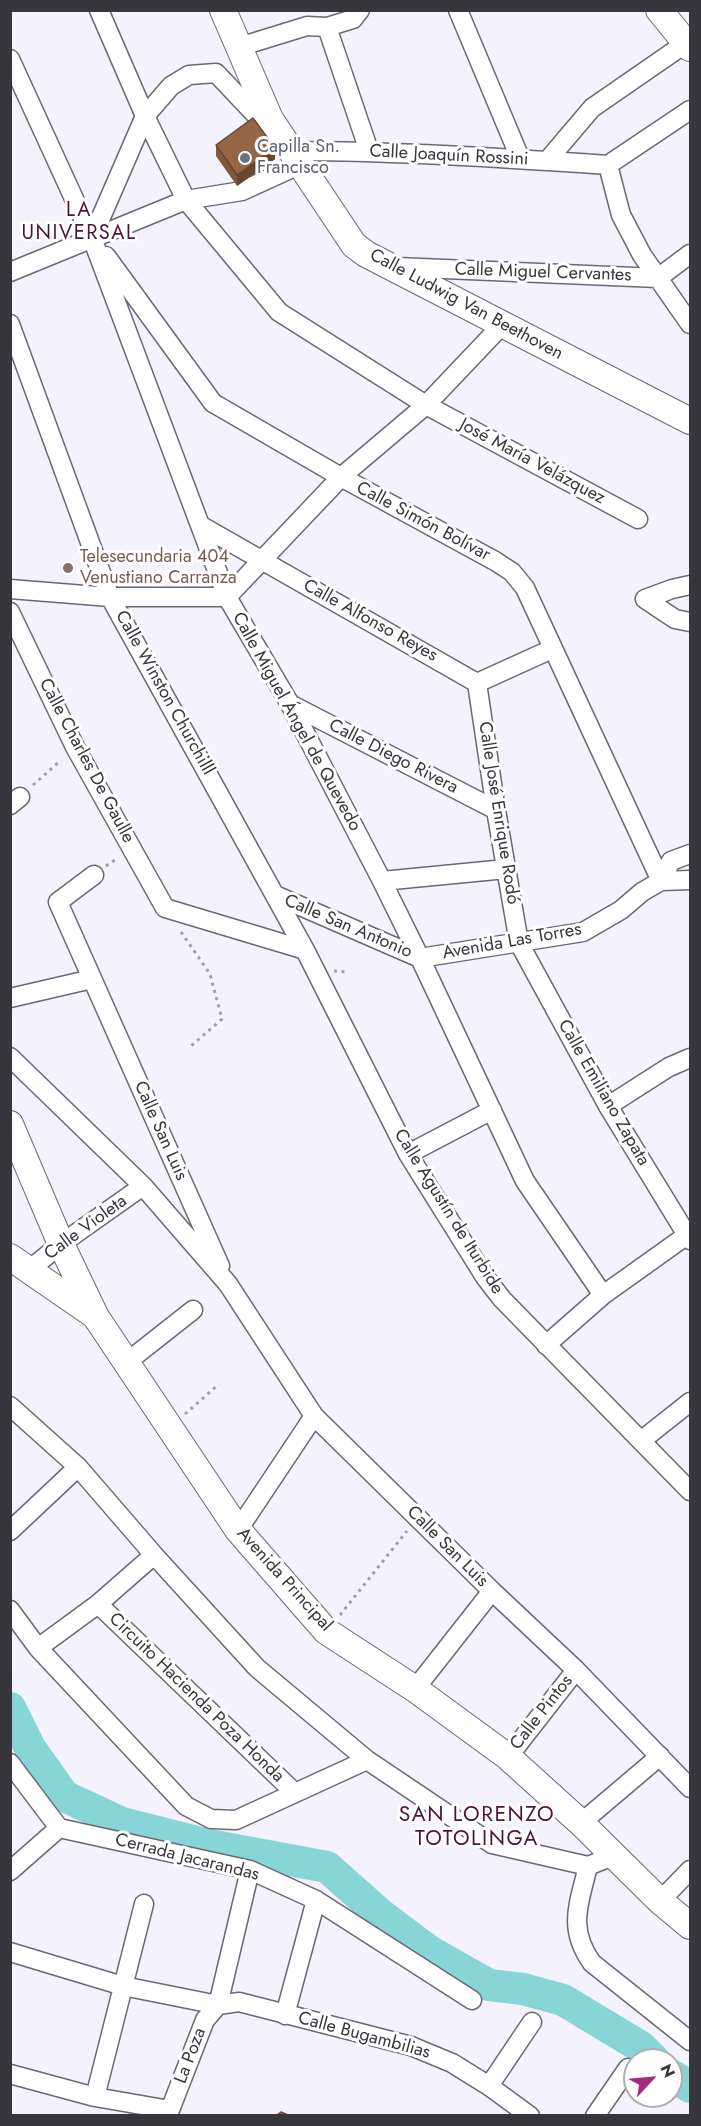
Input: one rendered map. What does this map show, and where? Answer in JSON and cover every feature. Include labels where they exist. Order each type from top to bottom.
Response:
[{"type":"street","name":"José María Velázquez","points":[[99,10],[145,116],[186,200],[279,312],[426,405],[638,519]]},
{"type":"street","name":"Calle Ludwig Van Beethoven","points":[[223,10],[270,119],[354,245],[366,254],[690,421]]},
{"type":"street","points":[[238,46],[307,27],[327,27],[353,19],[360,10]]},
{"type":"street","points":[[458,10],[520,158]]},
{"type":"street","points":[[547,161],[592,108],[688,45],[659,10]]},
{"type":"street","points":[[327,27],[369,151]]},
{"type":"street","name":"Calle Miguel Ángel de Quevedo","points":[[10,59],[92,238],[227,597],[290,704],[382,881],[525,1181],[603,1295]]},
{"type":"street","points":[[10,272],[186,200],[242,191],[295,158],[216,73],[189,75],[171,86],[145,116],[92,238]]},
{"type":"street","points":[[608,165],[690,110]]},
{"type":"street","name":"Calle Joaquín Rossini","points":[[295,158],[369,151],[520,158],[608,165]]},
{"type":"street","name":"Calle Miguel Cervantes","points":[[608,165],[621,215],[642,255],[690,324]]},
{"type":"street","name":"Calle Simón Bolívar","points":[[92,238],[213,403],[340,477],[512,572],[525,588],[661,880]]},
{"type":"street","name":"Calle Miguel Cervantes","points":[[393,266],[658,278],[690,254]]},
{"type":"street","name":"Calle Winston Churchilll","points":[[10,324],[111,597],[305,951]]},
{"type":"street","points":[[10,589],[111,597],[227,597],[340,477],[426,405],[502,325]]},
{"type":"street","name":"Calle Alfonso Reyes","points":[[200,525],[477,683]]},
{"type":"street","points":[[690,585],[645,599],[675,619],[690,622]]},
{"type":"street","name":"Calle Charles De Gaulle","points":[[10,612],[75,747],[165,908]]},
{"type":"street","points":[[477,683],[552,649]]},
{"type":"street","name":"Calle José Enrique Rodó","points":[[477,683],[519,943]]},
{"type":"street","name":"Calle Diego Rivera","points":[[290,704],[496,810]]},
{"type":"street","name":"Avenida Las Torres","points":[[420,958],[584,932],[621,910],[661,880],[671,861],[690,854]]},
{"type":"street","points":[[382,881],[506,868]]},
{"type":"street","points":[[10,998],[92,979],[58,902],[94,875]]},
{"type":"street","points":[[661,880],[690,880]]},
{"type":"street","name":"Calle San Antonio","points":[[275,896],[420,958]]},
{"type":"street","points":[[165,908],[305,951]]},
{"type":"street","name":"Calle Emiliano Zapata","points":[[519,943],[608,1106],[689,1236]]},
{"type":"street","name":"Calle Agustín de Iturbide","points":[[305,951],[408,1154],[485,1277],[502,1299],[546,1346],[642,1440],[690,1491]]},
{"type":"street","name":"Calle San Luis","points":[[92,979],[228,1284]]},
{"type":"street","name":"Calle San Luis","points":[[10,1057],[143,1186],[228,1284],[314,1416],[576,1670],[690,1788]]},
{"type":"street","points":[[608,1106],[669,1067],[690,1058]]},
{"type":"street","points":[[408,1154],[492,1110]]},
{"type":"street","name":"Avenida Principal","points":[[10,1125],[61,1244],[96,1317],[238,1530],[326,1631],[415,1689],[508,1757],[581,1823],[660,1901],[690,1926]]},
{"type":"street","name":"Calle Violeta","points":[[20,1263],[61,1244],[143,1186]]},
{"type":"street","points":[[546,1346],[603,1295],[689,1236]]},
{"type":"street","points":[[20,1263],[96,1317]]},
{"type":"street","points":[[127,1362],[193,1310]]},
{"type":"street","points":[[642,1440],[690,1402]]},
{"type":"street","points":[[10,1406],[78,1467],[257,1668],[367,1760],[492,1844],[588,1866],[612,1854]]},
{"type":"street","points":[[238,1530],[314,1416]]},
{"type":"street","points":[[10,1531],[78,1467]]},
{"type":"street","points":[[38,1648],[98,1604],[154,1555]]},
{"type":"street","points":[[415,1689],[492,1591]]},
{"type":"street","name":"Circuito Hacienda Poza Honda","points":[[98,1604],[295,1793]]},
{"type":"street","points":[[10,1610],[38,1648],[186,1806],[211,1819],[236,1820],[367,1760]]},
{"type":"street","name":"Calle Pintos","points":[[508,1757],[576,1670]]},
{"type":"street","points":[[581,1823],[660,1756]]},
{"type":"street","points":[[10,1763],[59,1828],[10,1871]]},
{"type":"street","name":"Cerrada Jacarandas","points":[[59,1828],[250,1870],[316,1900],[472,2000]]},
{"type":"street","points":[[588,1866],[577,1917],[577,1935],[583,1950],[592,1963],[690,2041]]},
{"type":"street","points":[[218,2006],[250,1870]]},
{"type":"street","points":[[660,1901],[690,1870]]},
{"type":"street","points":[[285,2015],[316,1900]]},
{"type":"street","points":[[10,2074],[94,2097],[144,1904]]},
{"type":"street","name":"Calle Bugambilias","points":[[10,1952],[123,1986],[218,2006],[238,2002],[411,2046],[452,2063],[530,2115]]},
{"type":"street","name":"La Poza","points":[[94,2097],[170,2110],[206,2020],[218,2006]]},
{"type":"street","points":[[489,2086],[531,2022]]},
{"type":"street","points":[[595,2115],[623,2075]]},
{"type":"path","points":[[15,801],[75,747]]},
{"type":"path","points":[[94,875],[131,848]]},
{"type":"path","points":[[165,908],[210,974],[222,1019],[191,1046]]},
{"type":"path","points":[[171,1428],[219,1384]]},
{"type":"path","points":[[326,1631],[418,1518]]},
{"type":"building","name":"Capilla Sn. Francisco","points":[[253,118],[275,148],[237,175],[216,145]]},
{"type":"waterway","points":[[10,1708],[30,1748],[64,1796],[122,1823],[209,1845],[327,1867],[380,1914],[429,1951],[489,1985],[523,1989],[563,2000],[642,2048]]},
{"type":"waterway","points":[[683,2083],[690,2087]]},
{"type":"place","name":"Capilla Sn. Francisco","points":[[245,158]]},
{"type":"place","name":"Telesecundaria 404 Venustiano Carranza","points":[[68,568]]},
{"type":"district","name":"LA UNIVERSAL","points":[[79,222]]},
{"type":"district","name":"SAN LORENZO TOTOLINGA","points":[[477,1828]]}]
